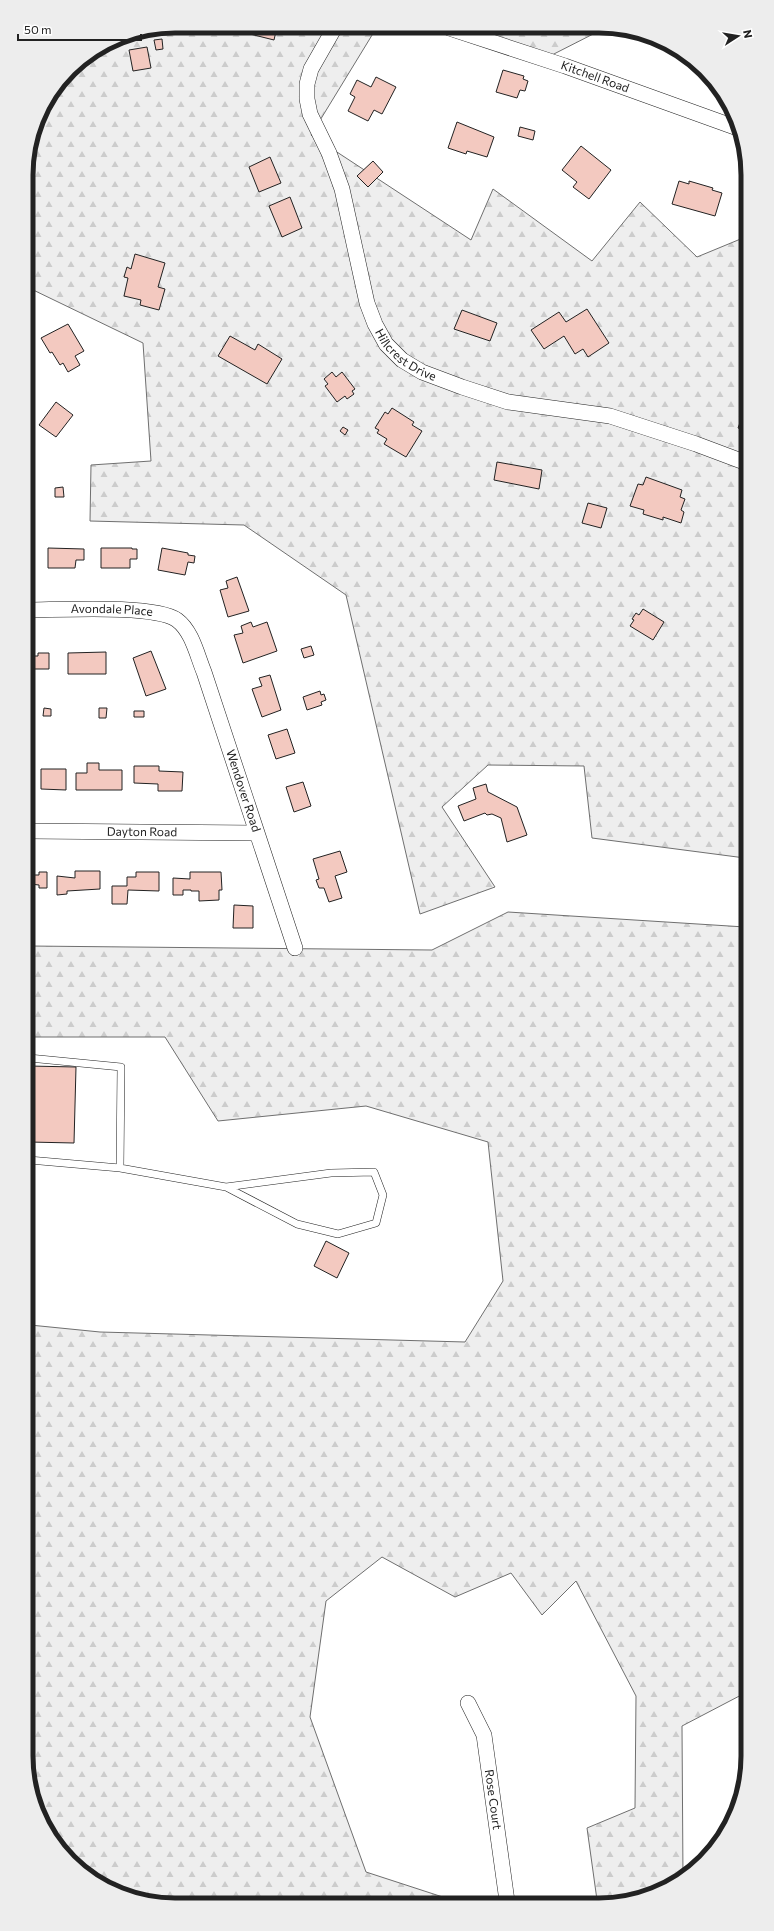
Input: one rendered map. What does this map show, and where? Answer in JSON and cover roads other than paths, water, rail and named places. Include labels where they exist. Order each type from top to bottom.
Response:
[{"type":"street","name":"Hillcrest Drive","points":[[332,33],[311,69],[307,84],[307,99],[310,114],[329,153],[342,189],[367,303],[375,324],[386,344],[402,360],[422,372],[462,387],[508,402],[610,416],[696,444],[741,461]]},
{"type":"street","name":"Kitchell Road","points":[[464,33],[565,66],[732,126]]},
{"type":"street","name":"Avondale Place","points":[[33,610],[128,610],[160,613],[177,620],[189,634]]},
{"type":"street","name":"Wendover Road","points":[[189,634],[204,672],[295,948]]},
{"type":"street","name":"Dayton Road","points":[[33,831],[256,833]]},
{"type":"street","name":"Rose Court","points":[[468,1703],[484,1735],[507,1898]]},
{"type":"lane","points":[[33,1058],[121,1066],[120,1168]]},
{"type":"lane","points":[[33,1160],[120,1168],[226,1188],[297,1224],[338,1234],[376,1222],[383,1195],[374,1172],[331,1172],[226,1188]]}]
